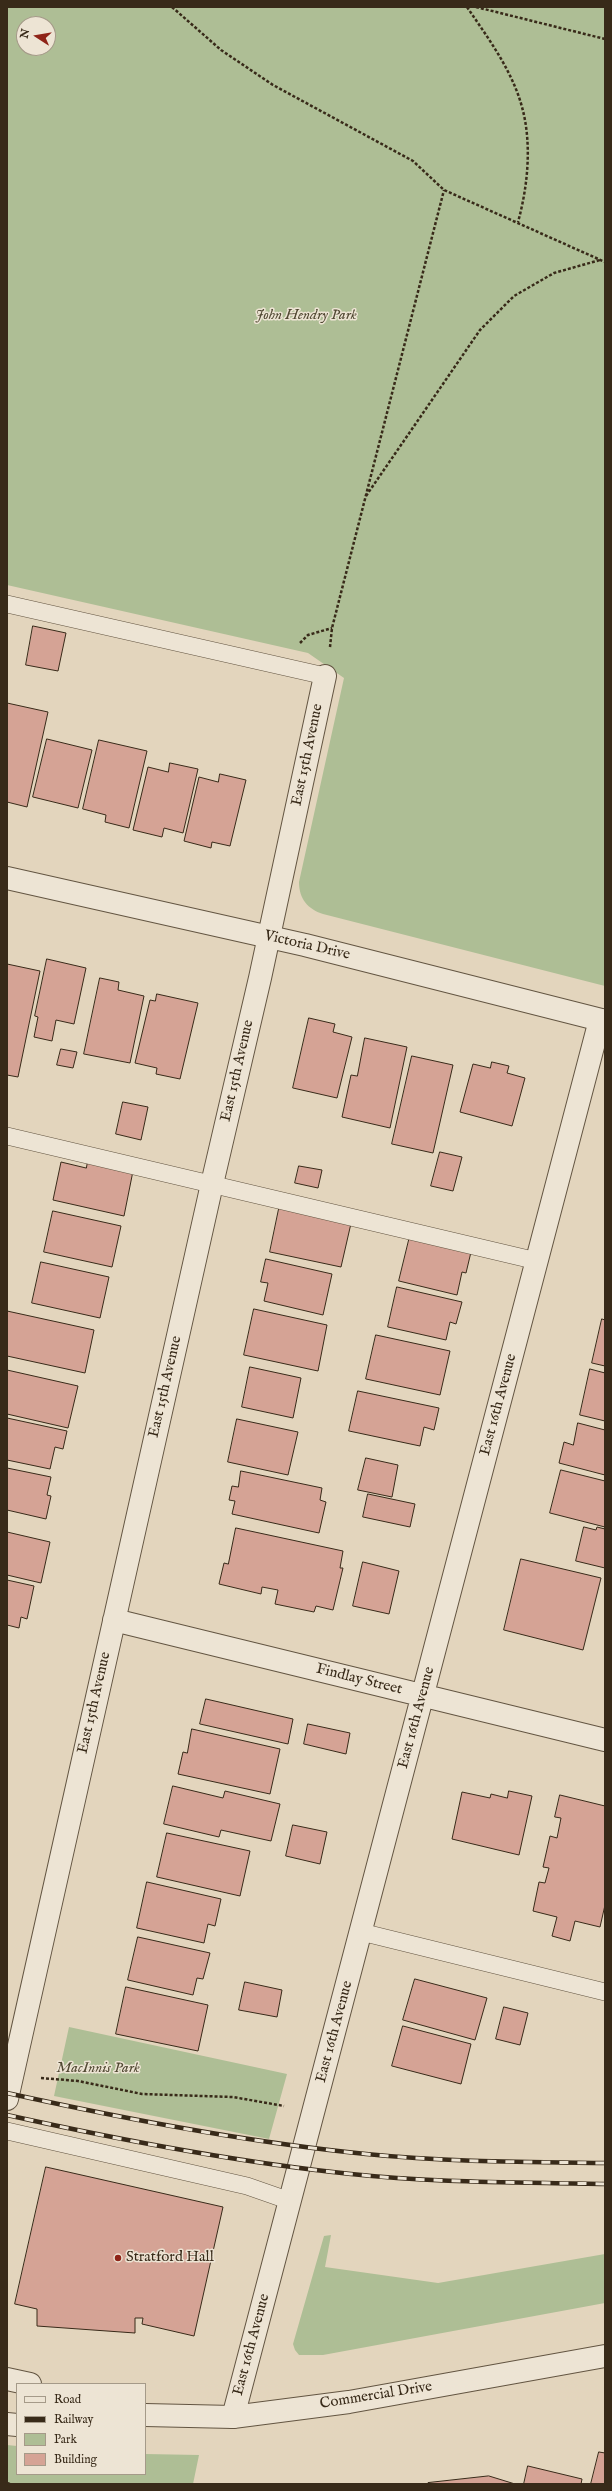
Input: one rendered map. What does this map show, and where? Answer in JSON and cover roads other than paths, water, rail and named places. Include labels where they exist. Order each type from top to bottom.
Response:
[{"type":"street","name":"East 15th Avenue","points":[[7,2098],[212,1184],[269,937],[325,676]]},
{"type":"street","name":"Victoria Drive","points":[[7,878],[269,937],[602,1020]]},
{"type":"street","name":"East 16th Avenue","points":[[233,2417],[537,1261],[602,1020]]},
{"type":"street","name":"Findlay Street","points":[[114,1620],[605,1740]]},
{"type":"street","name":"Commercial Drive","points":[[146,2415],[233,2417],[349,2402],[605,2356]]},
{"type":"street","points":[[7,2379],[25,2383]]},
{"type":"lane","points":[[7,604],[325,676]]},
{"type":"lane","points":[[7,1136],[537,1261]]},
{"type":"lane","points":[[361,1932],[605,1992]]},
{"type":"lane","points":[[7,2131],[247,2186],[290,2201]]},
{"type":"railway","points":[[7,2093],[185,2129],[321,2149],[425,2159],[605,2163]]},
{"type":"railway","points":[[7,2115],[92,2133],[221,2157],[351,2174],[478,2182],[605,2184]]},
{"type":"place","name":"Stratford Hall","points":[[118,2258]]},
{"type":"park label","name":"John Hendry Park","points":[[306,316]]},
{"type":"park label","name":"MacInnis Park","points":[[98,2069]]}]
